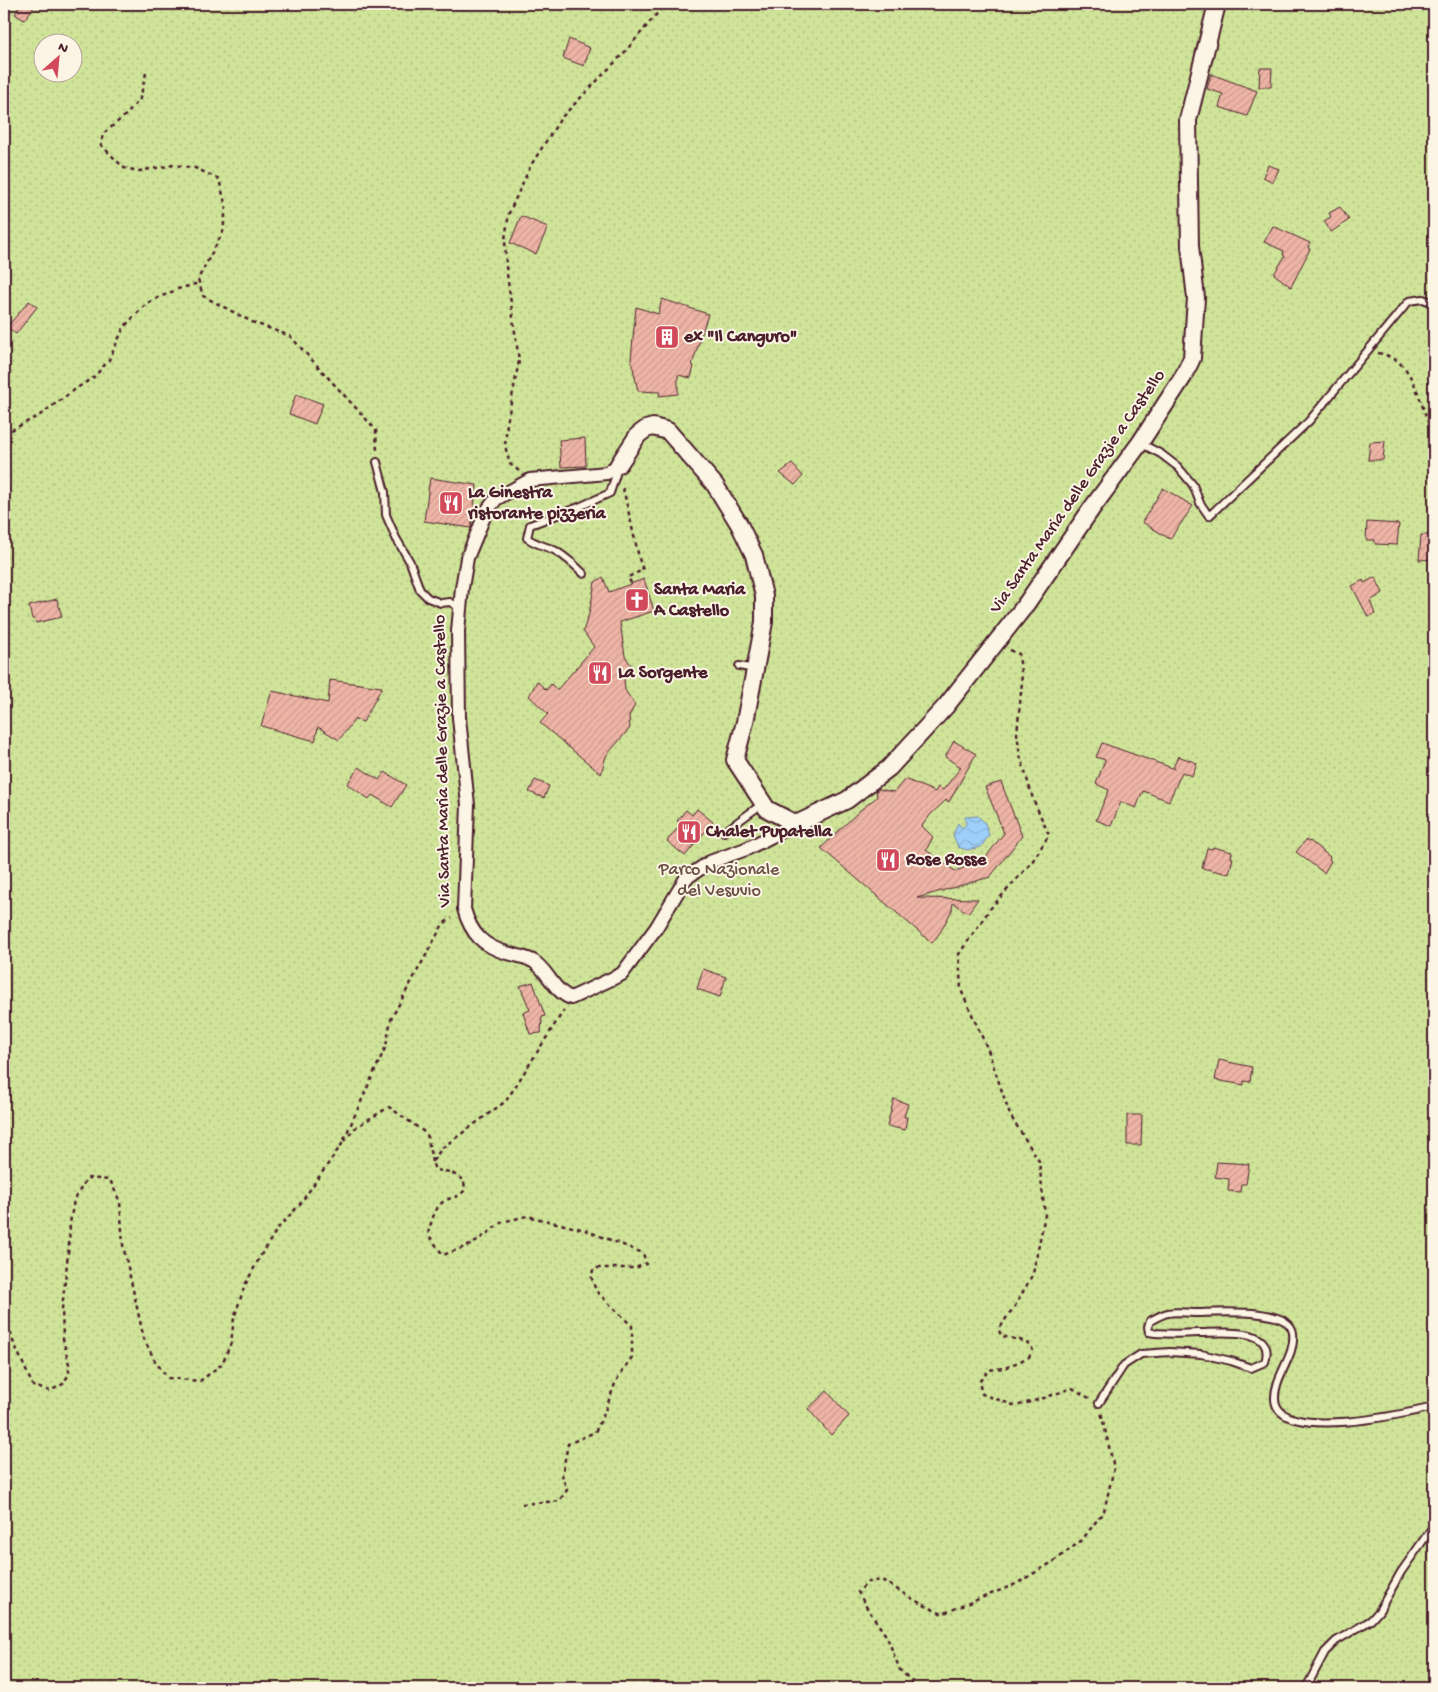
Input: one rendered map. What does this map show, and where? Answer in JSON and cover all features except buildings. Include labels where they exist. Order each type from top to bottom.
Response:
[{"type":"street","name":"Via Santa Maria delle Grazie a Castello","points":[[619,464],[607,473],[530,480],[496,499],[486,512],[468,558],[460,608],[458,631],[459,718],[468,805],[464,909],[467,921],[480,941],[506,953],[518,955],[535,962],[562,995],[572,998],[622,974],[656,928],[686,878],[710,862],[746,849],[847,800],[889,768],[946,706],[1024,607],[1092,508],[1140,443],[1183,377],[1192,358],[1196,298],[1190,246],[1188,120],[1217,4]]},
{"type":"street","points":[[619,464],[638,435],[646,429],[653,427],[668,431],[715,485],[740,524],[754,555],[764,596],[764,622],[745,722],[735,760],[767,809],[796,824]]},
{"type":"lane","points":[[1140,443],[1161,454],[1178,467],[1192,485],[1200,503],[1209,516],[1310,421],[1409,301],[1422,299],[1434,303]]},
{"type":"lane","points":[[377,462],[384,492],[386,515],[396,538],[410,562],[420,590],[428,598],[441,603],[450,602],[460,608]]},
{"type":"lane","points":[[584,574],[570,560],[554,550],[538,545],[526,538],[530,525],[610,493],[619,464]]},
{"type":"lane","points":[[538,545],[546,542]]},
{"type":"lane","points":[[739,666],[756,669]]},
{"type":"lane","points":[[724,832],[763,803]]},
{"type":"lane","points":[[1099,1403],[1124,1364],[1141,1354],[1170,1352],[1201,1354],[1252,1368],[1265,1362],[1267,1354],[1266,1345],[1247,1334],[1232,1331],[1155,1333],[1149,1332],[1148,1327],[1150,1321],[1168,1313],[1242,1312],[1276,1317],[1287,1323],[1293,1332],[1292,1347],[1277,1384],[1275,1400],[1278,1410],[1287,1415],[1300,1421],[1314,1423],[1345,1422],[1380,1418],[1434,1407]]},
{"type":"lane","points":[[1306,1688],[1325,1652],[1336,1641],[1370,1620],[1379,1610],[1434,1525]]},
{"type":"path","points":[[530,480],[510,464],[505,446],[507,423],[519,361],[506,268],[505,240],[509,213],[531,165],[561,118],[624,53],[665,4]]},
{"type":"path","points":[[146,73],[140,99],[127,114],[103,134],[101,145],[124,168],[139,171],[174,165],[195,168],[219,179],[226,207],[223,232],[198,279],[203,296],[252,322],[290,336],[376,430],[377,462]]},
{"type":"path","points":[[4,434],[40,415],[94,378],[109,360],[124,327],[148,303],[178,289],[199,283]]},
{"type":"path","points":[[1367,351],[1385,354],[1399,361],[1413,378],[1434,435]]},
{"type":"path","points":[[622,484],[640,562],[644,570],[628,577],[631,584]]},
{"type":"path","points":[[919,1688],[900,1670],[887,1637],[858,1592],[868,1582],[882,1580],[914,1600],[942,1614],[1016,1584],[1056,1560],[1082,1540],[1104,1510],[1114,1468],[1099,1403],[1072,1388],[1016,1406],[982,1394],[979,1382],[989,1370],[1005,1368],[1021,1361],[1029,1357],[1032,1350],[1032,1345],[1001,1336],[999,1330],[1015,1306],[1032,1274],[1045,1215],[1039,1160],[1010,1115],[988,1050],[961,990],[959,954],[990,909],[1032,862],[1049,835],[1033,799],[1020,755],[1017,733],[1022,682],[1019,654],[1007,649],[989,652]]},
{"type":"path","points":[[342,1144],[386,1046],[391,1019],[443,924],[464,909]]},
{"type":"path","points":[[432,1162],[442,1148],[506,1101],[572,998]]},
{"type":"path","points":[[4,1309],[14,1341],[33,1386],[50,1391],[63,1384],[69,1374],[69,1364],[64,1339],[62,1309],[74,1200],[87,1178],[110,1180],[120,1202],[124,1244],[144,1339],[155,1361],[168,1378],[200,1381],[222,1364],[231,1343],[234,1318],[246,1286],[261,1254],[278,1228],[300,1204],[356,1127],[389,1107],[427,1134],[435,1170],[450,1172],[464,1180],[465,1190],[458,1197],[444,1202],[435,1212],[428,1234],[443,1255],[473,1244],[502,1222],[527,1216],[585,1230],[644,1253],[646,1264],[635,1268],[594,1268],[591,1276],[596,1291],[632,1326],[632,1357],[616,1381],[603,1416],[594,1432],[568,1444],[562,1475],[567,1490],[559,1501],[522,1504]]},
{"type":"green space","name":"Parco Nazionale del Vesuvio","points":[[4,4],[1434,4],[1434,1688],[4,1688]]},
{"type":"water","points":[[978,816],[985,823],[989,835],[981,847],[967,850],[958,847],[953,835],[958,823],[962,828],[966,824],[965,817]]},
{"type":"place","name":"ex \"Il Canguro\"","points":[[667,337]]},
{"type":"place","name":"La Ginestra ristorante pizzeria","points":[[451,503]]},
{"type":"place","name":"Santa Maria A Castello","points":[[637,600]]},
{"type":"place","name":"La Sorgente","points":[[600,673]]},
{"type":"place","name":"Chalet Pupatella","points":[[689,832]]},
{"type":"place","name":"Rose Rosse","points":[[888,860]]}]
